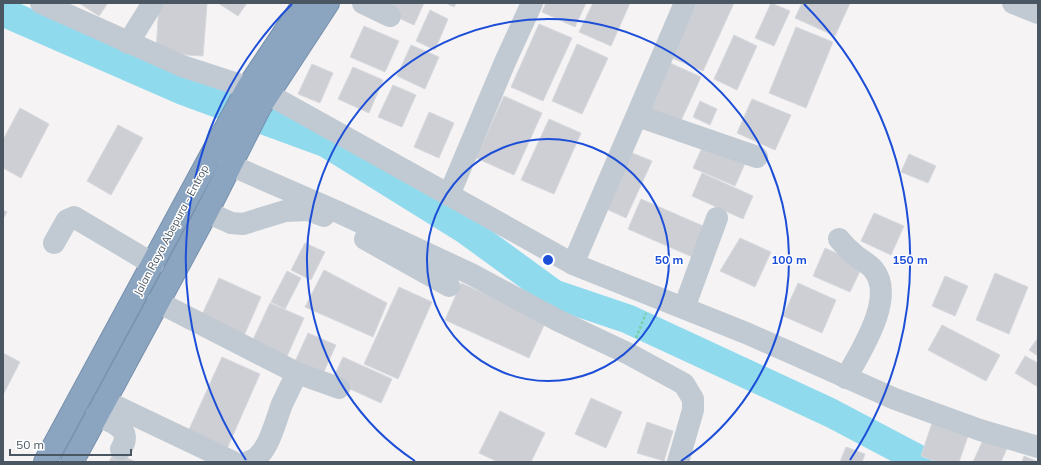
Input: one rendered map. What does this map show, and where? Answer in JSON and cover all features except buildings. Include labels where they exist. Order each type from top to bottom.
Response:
[{"type":"highway","name":"Jalan Raya Abepura - Entrop","points":[[45,462],[153,264],[228,154],[254,97],[304,3]]},
{"type":"highway","points":[[254,97],[328,3]]},
{"type":"highway","points":[[72,462],[207,212],[228,154]]},
{"type":"street","points":[[41,3],[254,97],[449,195],[573,264],[746,333],[896,399],[973,428],[1038,447]]},
{"type":"street","points":[[128,42],[153,3]]},
{"type":"street","points":[[363,3],[390,16]]},
{"type":"street","points":[[449,195],[504,62],[532,3]]},
{"type":"street","points":[[573,264],[638,116],[685,3]]},
{"type":"street","points":[[1013,3],[1038,13]]},
{"type":"street","points":[[638,116],[756,157]]},
{"type":"street","points":[[228,154],[336,211],[471,274],[557,320],[629,354],[684,384],[693,399],[693,410],[678,462]]},
{"type":"street","points":[[207,212],[231,223],[243,224],[285,211],[308,210],[326,217],[449,286]]},
{"type":"street","points":[[54,243],[67,220],[74,217],[153,264]]},
{"type":"street","points":[[684,308],[717,218]]},
{"type":"street","points":[[839,239],[855,255],[873,269],[881,281],[881,302],[877,315],[869,334],[846,378]]},
{"type":"street","points":[[158,302],[297,373],[339,388]]},
{"type":"street","points":[[248,462],[259,456],[270,439],[282,404],[297,373]]},
{"type":"street","points":[[101,408],[124,432],[125,437],[121,449]]},
{"type":"street","points":[[101,408],[233,462]]},
{"type":"path","points":[[636,337],[645,314]]},
{"type":"waterway","points":[[3,12],[184,91],[326,143],[466,230],[554,294],[628,319],[831,413],[924,462]]}]
